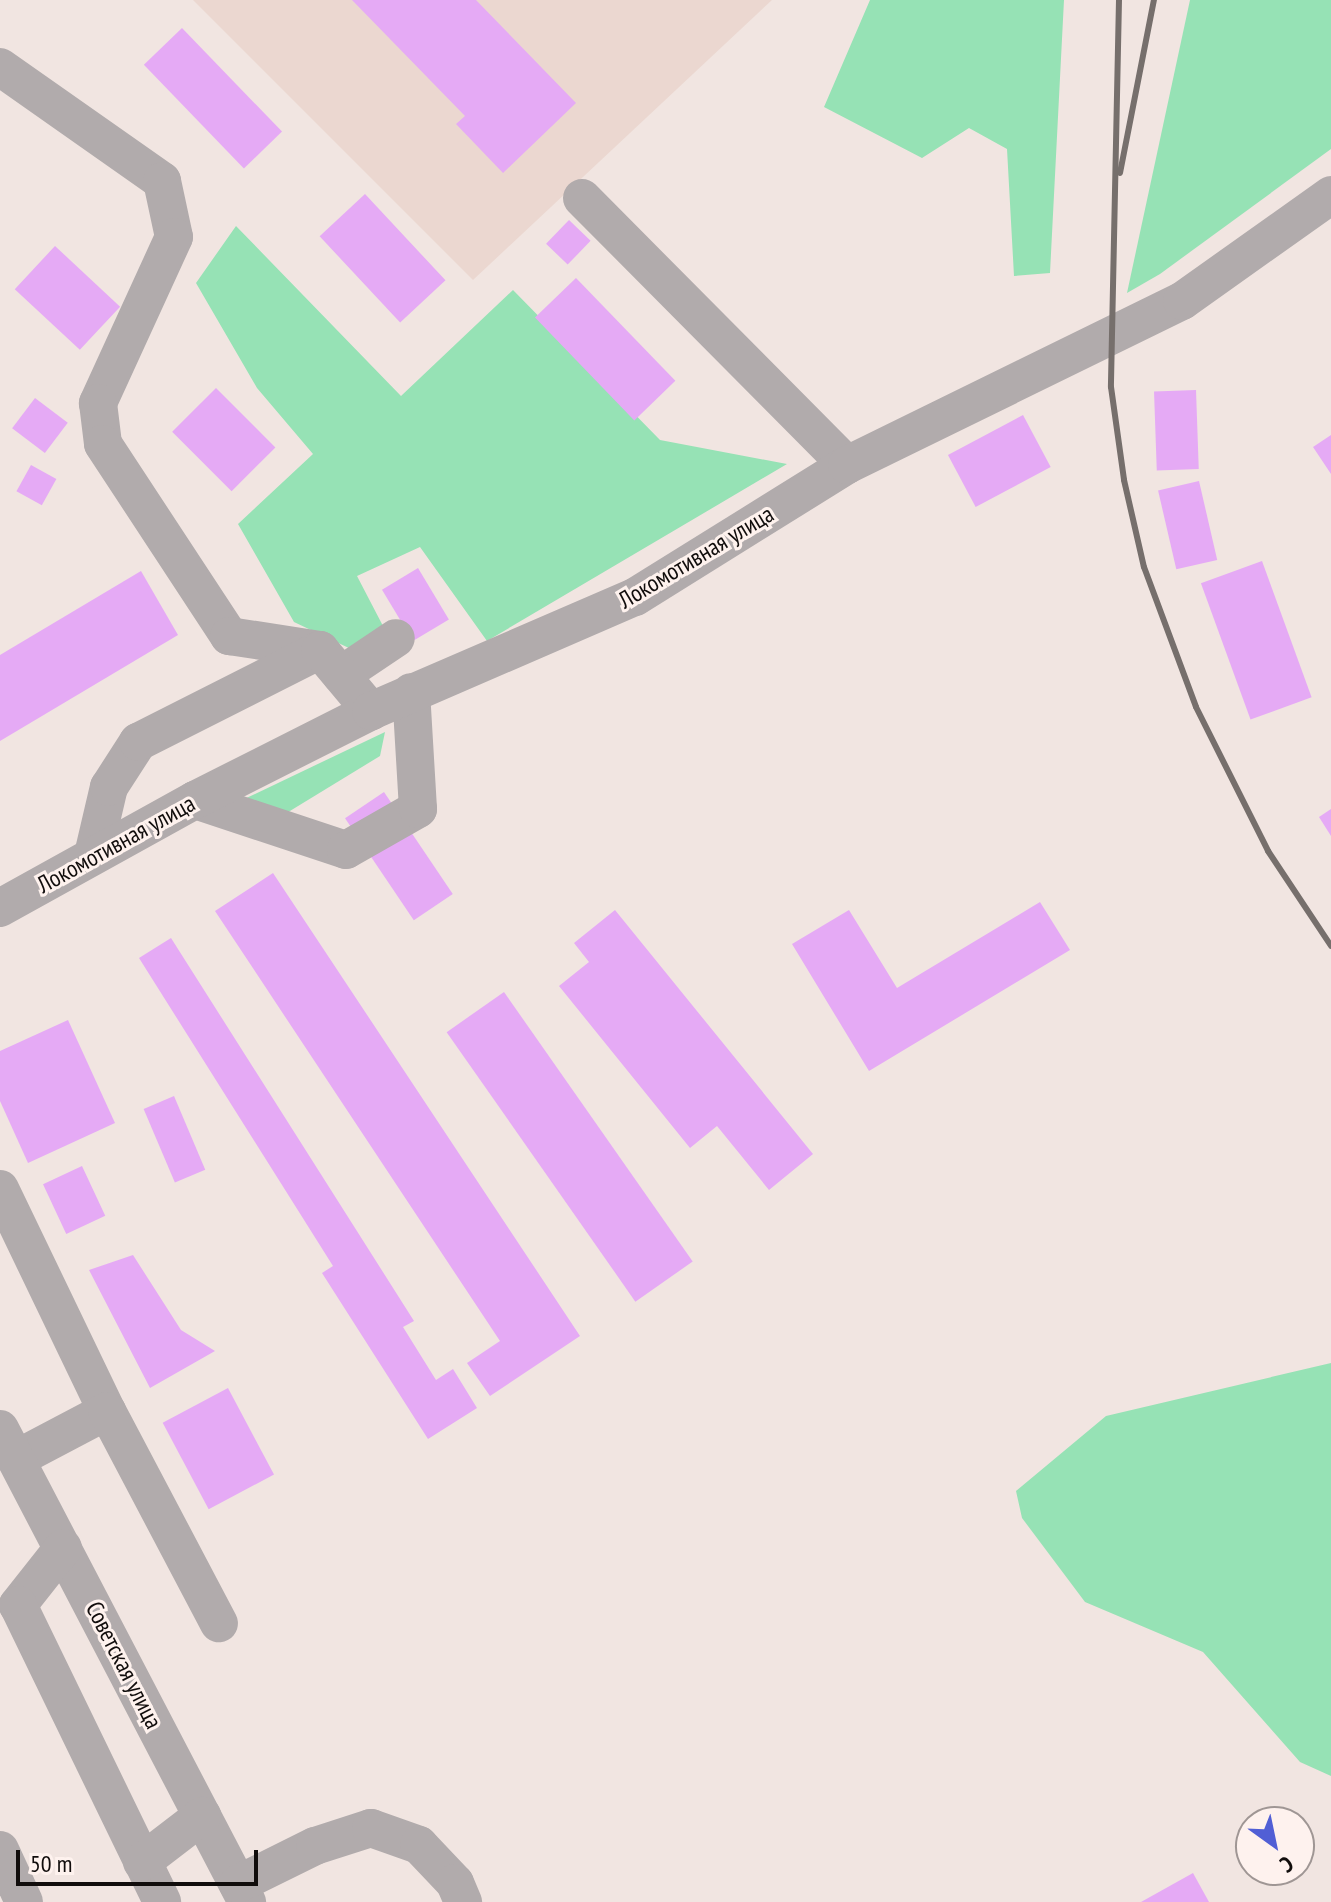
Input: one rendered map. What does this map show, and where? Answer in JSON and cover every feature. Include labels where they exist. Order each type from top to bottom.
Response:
[{"type":"street","points":[[0,67],[162,181],[174,237],[98,403],[103,444],[229,636],[330,662],[371,711]]},
{"type":"street","name":"Локомотивная улица","points":[[0,908],[195,800],[371,711],[635,597],[847,465],[1182,301],[1331,195]]},
{"type":"street","points":[[582,198],[847,465]]},
{"type":"street","points":[[93,855],[109,787],[138,742],[330,662],[396,638]]},
{"type":"street","points":[[195,800],[346,850],[418,809],[411,692]]},
{"type":"street","points":[[0,1189],[107,1411],[219,1623]]},
{"type":"street","points":[[8,1444],[107,1411]]},
{"type":"street","name":"Советская улица","points":[[8,1444],[242,1893]]},
{"type":"street","points":[[63,1548],[9,1609],[162,1902]]},
{"type":"street","points":[[142,1862],[202,1816]]},
{"type":"street","points":[[242,1893],[315,1846],[371,1828],[419,1845],[455,1883],[463,1902]]},
{"type":"street","points":[[0,1850],[24,1902]]},
{"type":"shaded area","points":[[193,0],[772,0],[473,280]]},
{"type":"green space","points":[[870,0],[1064,0],[1050,273],[1014,276],[1007,149],[969,128],[922,158],[824,107]]},
{"type":"green space","points":[[1190,0],[1331,0],[1331,149],[1160,274],[1127,293]]},
{"type":"green space","points":[[236,226],[401,396],[513,290],[660,440],[787,464],[487,641],[420,547],[357,576],[383,626],[351,649],[294,622],[238,524],[313,454],[257,388],[196,283]]},
{"type":"green space","points":[[385,732],[380,756],[285,814],[238,802]]},
{"type":"green space","points":[[1331,1363],[1331,1776],[1300,1762],[1203,1652],[1085,1602],[1022,1518],[1016,1491],[1106,1416]]},
{"type":"building","points":[[352,0],[476,0],[576,103],[503,173],[456,124],[465,116]]},
{"type":"building","points":[[182,28],[282,132],[244,168],[144,65]]},
{"type":"building","points":[[365,194],[445,280],[400,323],[320,236]]},
{"type":"building","points":[[569,220],[591,241],[568,265],[546,244]]},
{"type":"building","points":[[55,246],[120,307],[80,350],[15,289]]},
{"type":"building","points":[[576,278],[675,381],[634,420],[535,318]]},
{"type":"building","points":[[216,388],[275,447],[232,491],[172,432]]},
{"type":"building","points":[[1196,390],[1199,469],[1157,470],[1154,391]]},
{"type":"building","points":[[35,398],[68,423],[45,453],[12,428]]},
{"type":"building","points":[[1023,415],[1051,467],[976,507],[948,455]]},
{"type":"building","points":[[1331,435],[1331,474],[1313,447]]},
{"type":"building","points":[[31,465],[56,479],[42,505],[16,491]]},
{"type":"building","points":[[1199,481],[1217,560],[1176,569],[1158,490]]},
{"type":"building","points":[[1262,561],[1312,697],[1251,719],[1201,583]]},
{"type":"building","points":[[418,568],[449,619],[413,641],[382,590]]},
{"type":"building","points":[[141,571],[178,635],[0,741],[0,655]]},
{"type":"building","points":[[384,792],[453,894],[414,920],[345,818]]},
{"type":"building","points":[[1331,809],[1331,836],[1319,817]]},
{"type":"building","points":[[273,873],[580,1336],[490,1396],[467,1363],[500,1341],[215,911]]},
{"type":"building","points":[[1040,902],[1070,950],[869,1071],[792,944],[849,910],[897,988]]},
{"type":"building","points":[[615,910],[813,1154],[769,1190],[717,1126],[690,1148],[559,986],[589,962],[574,943]]},
{"type":"building","points":[[171,938],[414,1321],[403,1327],[436,1380],[453,1369],[477,1408],[428,1439],[322,1273],[333,1266],[139,958]]},
{"type":"building","points":[[504,992],[693,1262],[635,1302],[447,1032]]},
{"type":"building","points":[[68,1020],[115,1123],[28,1163],[0,1101],[0,1051]]},
{"type":"building","points":[[174,1096],[205,1170],[175,1183],[144,1109]]},
{"type":"building","points":[[82,1166],[105,1216],[66,1234],[43,1184]]},
{"type":"building","points":[[133,1255],[181,1330],[215,1351],[150,1388],[89,1270]]},
{"type":"building","points":[[228,1388],[274,1475],[209,1509],[163,1423]]},
{"type":"building","points":[[1193,1873],[1209,1902],[1141,1902]]},
{"type":"railway","points":[[1119,0],[1111,387],[1124,480],[1144,567],[1196,707],[1268,851],[1331,946]]},
{"type":"railway","points":[[1120,173],[1154,0]]}]
